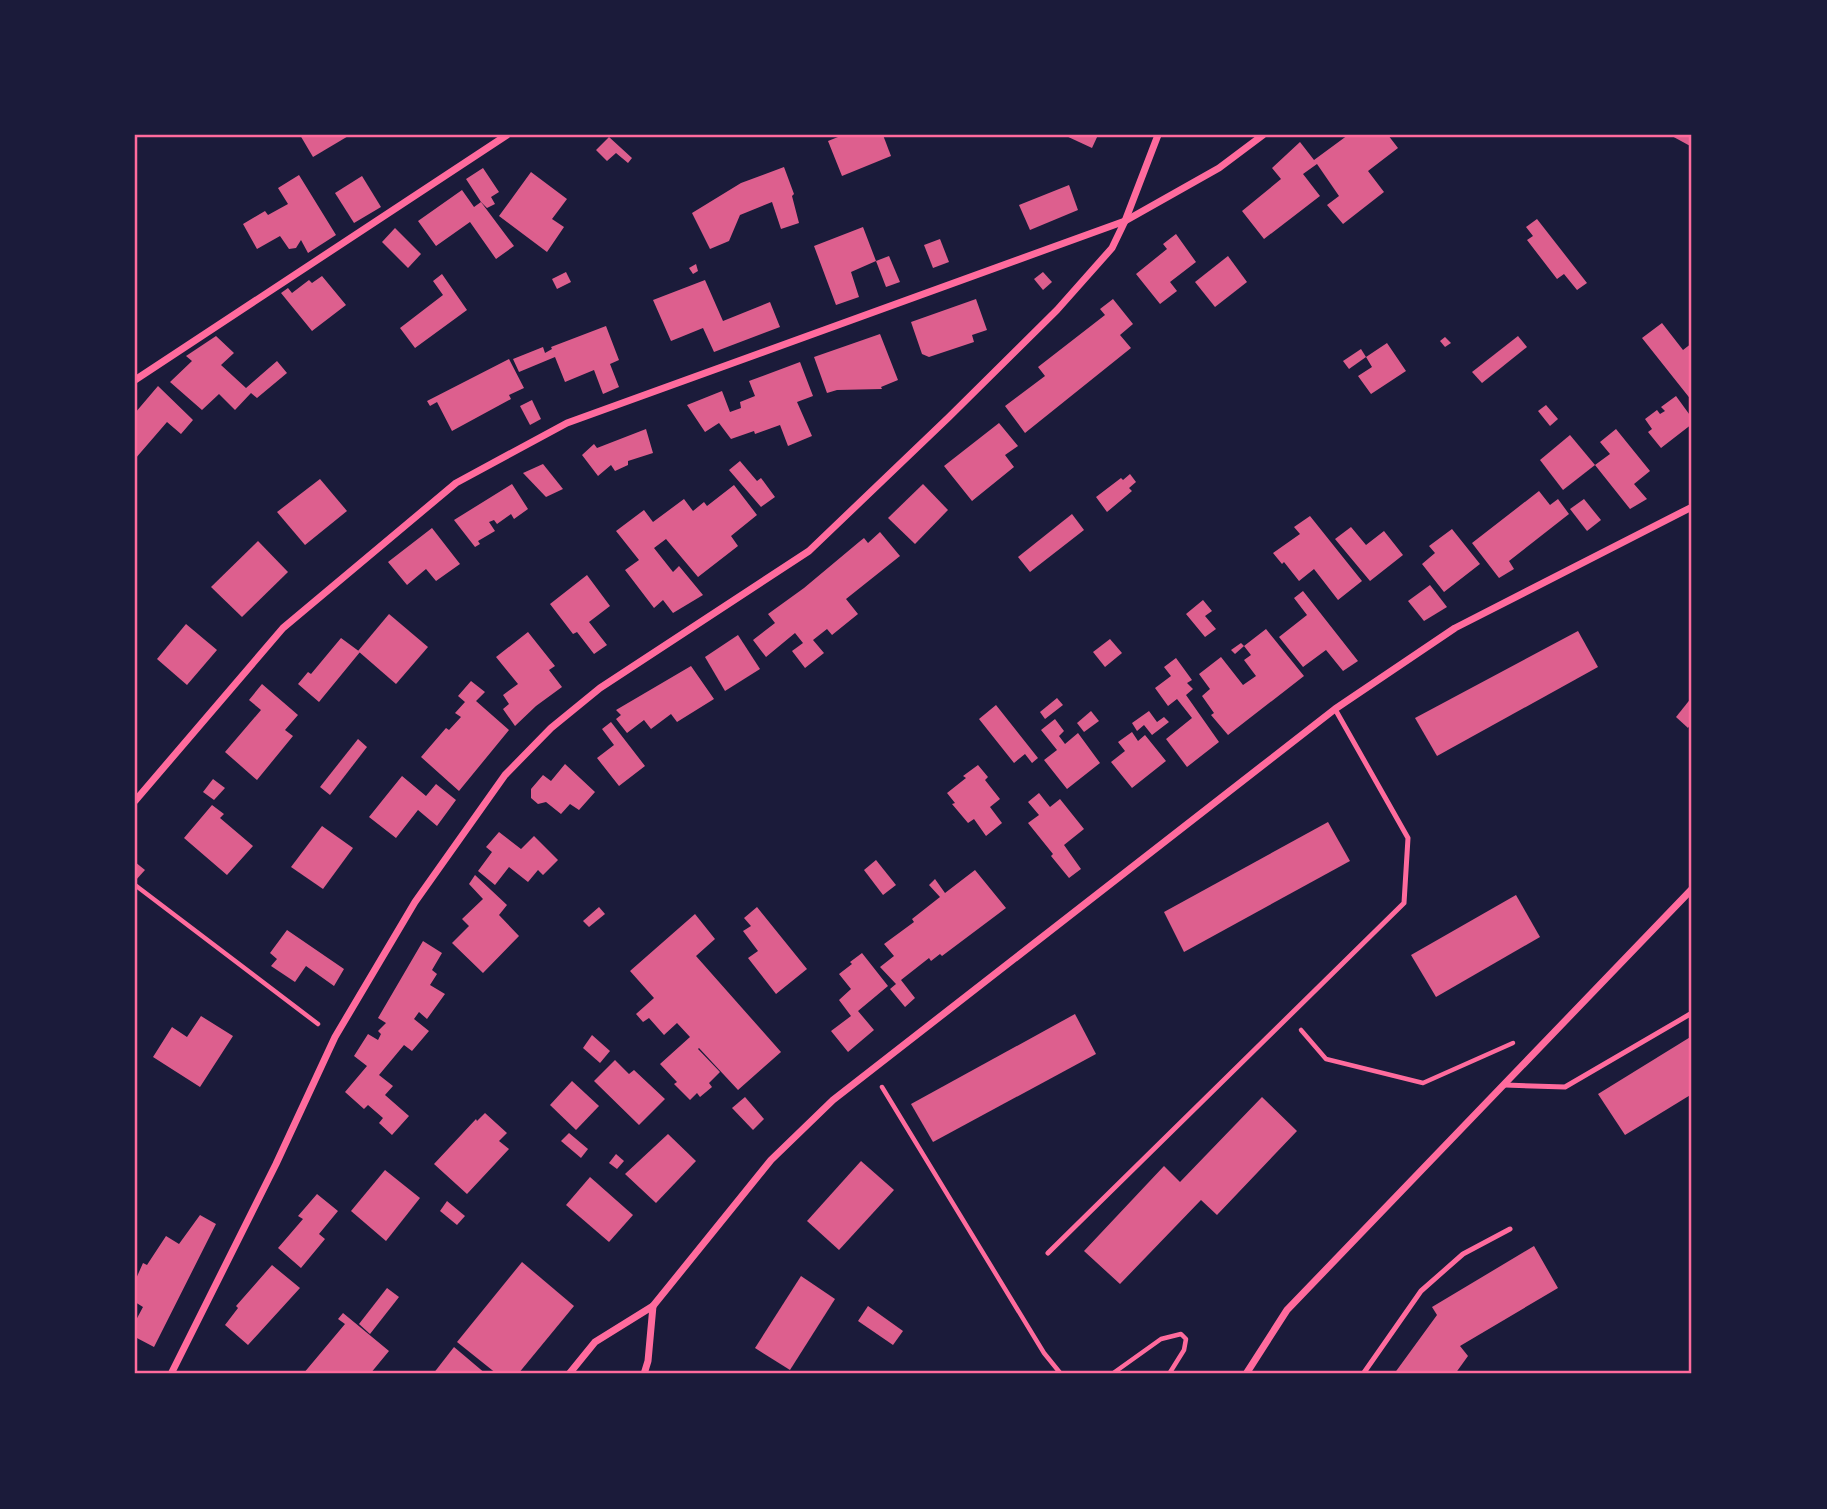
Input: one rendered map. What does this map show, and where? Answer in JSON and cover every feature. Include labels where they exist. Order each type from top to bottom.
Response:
[{"type":"street","points":[[135,380],[507,135]]},
{"type":"street","points":[[171,1374],[276,1164],[335,1037],[415,902],[505,775],[551,728],[600,688],[808,551],[1057,310],[1112,247],[1125,221],[1158,135]]},
{"type":"street","points":[[135,801],[283,628],[456,483],[567,423],[1125,221],[1219,168],[1263,135]]},
{"type":"street","points":[[569,1374],[595,1342],[653,1306],[771,1160],[833,1100],[1335,709],[1455,628],[1692,507]]},
{"type":"street","points":[[1246,1374],[1287,1310],[1692,889]]},
{"type":"street","points":[[644,1374],[648,1361],[653,1306]]},
{"type":"lane","points":[[1048,1253],[1404,903],[1408,838],[1335,709]]},
{"type":"lane","points":[[1504,1085],[1565,1087],[1692,1013]]},
{"type":"lane","points":[[1363,1374],[1420,1291],[1464,1254],[1510,1229]]},
{"type":"path","points":[[135,885],[335,1037]]},
{"type":"path","points":[[1288,1016],[1326,1059],[1423,1083],[1527,1036],[1540,1047]]},
{"type":"path","points":[[871,1069],[1044,1353],[1061,1374]]},
{"type":"path","points":[[1112,1374],[1161,1339],[1181,1334],[1186,1339],[1184,1350],[1169,1374]]},
{"type":"building","points":[[300,135],[350,135],[313,157]]},
{"type":"building","points":[[843,135],[883,135],[891,156],[842,176],[828,141]]},
{"type":"building","points":[[1064,135],[1098,135],[1092,148]]},
{"type":"building","points":[[1348,135],[1388,135],[1398,148],[1368,171],[1384,192],[1343,224],[1327,205],[1339,196],[1317,164],[1303,174],[1320,196],[1264,239],[1242,211],[1281,179],[1272,168],[1300,142],[1314,160]]},
{"type":"building","points":[[1670,135],[1692,135],[1692,147]]},
{"type":"building","points":[[609,137],[632,158],[628,163],[616,153],[607,161],[596,150]]},
{"type":"building","points":[[784,167],[794,194],[792,196],[799,223],[781,229],[772,202],[740,215],[729,241],[710,249],[692,213],[741,183]]},
{"type":"building","points":[[483,168],[499,192],[491,197],[495,204],[487,208],[466,179]]},
{"type":"building","points":[[531,172],[567,199],[552,219],[564,227],[547,252],[499,216]]},
{"type":"building","points":[[299,175],[336,235],[308,253],[301,240],[296,248],[289,249],[280,236],[257,249],[243,224],[265,211],[268,215],[288,204],[278,188]]},
{"type":"building","points":[[362,176],[381,207],[354,223],[335,193]]},
{"type":"building","points":[[1069,185],[1078,210],[1030,230],[1019,205]]},
{"type":"building","points":[[462,190],[474,207],[481,202],[514,246],[496,259],[470,222],[436,246],[418,221]]},
{"type":"building","points":[[1537,219],[1587,283],[1577,290],[1564,274],[1557,279],[1527,240],[1533,236],[1526,227]]},
{"type":"building","points":[[863,227],[876,261],[851,272],[859,297],[836,305],[814,246]]},
{"type":"building","points":[[395,228],[421,254],[408,268],[382,242]]},
{"type":"building","points":[[1176,234],[1196,262],[1170,282],[1177,291],[1160,304],[1136,274],[1167,249],[1163,244]]},
{"type":"building","points":[[940,239],[949,262],[933,268],[924,245]]},
{"type":"building","points":[[889,256],[900,282],[886,287],[876,261]]},
{"type":"building","points":[[1228,256],[1247,282],[1215,307],[1195,282]]},
{"type":"building","points":[[696,264],[698,271],[693,274],[689,268]]},
{"type":"building","points":[[566,272],[571,282],[557,289],[552,279]]},
{"type":"building","points":[[1043,272],[1052,282],[1043,290],[1034,279]]},
{"type":"building","points":[[442,274],[467,310],[415,348],[400,328],[443,295],[433,281]]},
{"type":"building","points":[[322,276],[346,305],[312,331],[281,293],[288,288],[292,293],[309,280],[312,283]]},
{"type":"building","points":[[705,280],[723,321],[770,302],[780,327],[714,352],[703,328],[671,341],[653,300]]},
{"type":"building","points":[[976,299],[987,330],[972,335],[974,342],[929,357],[922,354],[911,322]]},
{"type":"building","points":[[1113,299],[1133,324],[1120,335],[1131,348],[1025,433],[1005,406],[1045,376],[1038,367],[1105,315],[1100,309]]},
{"type":"building","points":[[1662,323],[1683,350],[1692,343],[1692,401],[1642,338]]},
{"type":"building","points":[[606,326],[619,360],[610,364],[619,387],[603,394],[594,370],[565,382],[555,357],[519,372],[513,359],[543,347],[545,353],[552,349],[551,347]]},
{"type":"building","points":[[880,334],[898,380],[881,387],[882,389],[837,390],[827,393],[814,357]]},
{"type":"building","points":[[216,336],[234,353],[221,365],[246,388],[277,361],[287,373],[257,398],[251,393],[235,410],[219,394],[202,410],[170,382],[192,361],[186,356]]},
{"type":"building","points":[[1518,336],[1527,347],[1482,383],[1472,372]]},
{"type":"building","points":[[1445,337],[1451,343],[1445,347],[1440,341]]},
{"type":"building","points":[[1387,343],[1406,371],[1371,394],[1358,376],[1372,367],[1366,357]]},
{"type":"building","points":[[1361,349],[1366,357],[1349,369],[1343,361]]},
{"type":"building","points":[[509,359],[524,388],[509,395],[511,399],[452,431],[437,402],[430,406],[427,401]]},
{"type":"building","points":[[800,362],[813,396],[797,402],[812,436],[788,446],[780,425],[731,439],[719,423],[705,432],[687,405],[722,391],[730,412],[741,408],[740,402],[755,396],[749,381]]},
{"type":"building","points":[[158,386],[193,420],[181,434],[167,422],[135,459],[135,413]]},
{"type":"building","points":[[1676,396],[1692,418],[1692,424],[1661,448],[1648,432],[1652,429],[1645,419],[1657,410],[1660,414],[1665,411],[1661,407]]},
{"type":"building","points":[[532,400],[541,419],[530,425],[520,406]]},
{"type":"building","points":[[1546,405],[1558,419],[1550,426],[1538,411]]},
{"type":"building","points":[[999,423],[1018,446],[1005,455],[1014,467],[972,501],[944,466]]},
{"type":"building","points":[[646,429],[653,453],[628,461],[628,465],[615,471],[611,465],[598,476],[582,455],[594,444],[597,448]]},
{"type":"building","points":[[1616,429],[1650,471],[1634,484],[1647,499],[1630,509],[1595,465],[1610,454],[1600,442]]},
{"type":"building","points":[[1570,435],[1595,465],[1563,490],[1540,460]]},
{"type":"building","points":[[740,461],[757,481],[761,478],[775,497],[761,507],[729,470]]},
{"type":"building","points":[[543,464],[563,489],[546,497],[523,473]]},
{"type":"building","points":[[1130,474],[1136,482],[1129,488],[1132,491],[1107,512],[1096,497]]},
{"type":"building","points":[[320,479],[347,511],[305,545],[277,512]]},
{"type":"building","points":[[512,484],[528,509],[514,519],[511,514],[497,524],[494,520],[489,522],[495,531],[478,541],[480,544],[475,547],[454,520]]},
{"type":"building","points":[[923,484],[948,510],[915,544],[888,518]]},
{"type":"building","points":[[734,485],[757,515],[731,536],[738,546],[698,577],[666,539],[654,548],[673,572],[679,566],[703,595],[673,613],[663,600],[654,608],[625,570],[639,560],[616,531],[644,510],[653,522],[684,499],[693,511],[704,502],[707,506]]},
{"type":"building","points":[[1539,491],[1550,505],[1558,499],[1569,514],[1509,561],[1514,569],[1499,578],[1472,543]]},
{"type":"building","points":[[1584,499],[1601,520],[1587,531],[1570,509]]},
{"type":"building","points":[[1072,514],[1084,530],[1030,572],[1018,557]]},
{"type":"building","points":[[1310,516],[1362,581],[1338,600],[1314,569],[1299,581],[1273,553],[1300,534],[1294,527]]},
{"type":"building","points":[[1351,527],[1366,545],[1384,531],[1403,555],[1370,581],[1335,539]]},
{"type":"building","points":[[432,528],[460,564],[436,581],[426,569],[407,585],[388,562]]},
{"type":"building","points":[[1452,529],[1480,564],[1444,592],[1422,564],[1435,553],[1429,546]]},
{"type":"building","points":[[880,532],[900,556],[846,599],[858,614],[832,635],[827,629],[813,640],[824,653],[805,668],[792,651],[803,643],[795,633],[766,657],[753,640],[775,623],[768,614],[864,538],[868,543]]},
{"type":"building","points":[[258,541],[288,572],[242,617],[211,587]]},
{"type":"building","points":[[587,575],[610,606],[589,622],[607,645],[594,654],[577,632],[573,634],[550,604]]},
{"type":"building","points":[[1430,585],[1447,607],[1424,621],[1408,601]]},
{"type":"building","points":[[1303,591],[1358,661],[1343,671],[1326,650],[1303,667],[1279,637],[1307,615],[1294,598]]},
{"type":"building","points":[[1203,600],[1212,611],[1205,616],[1216,629],[1205,637],[1186,614]]},
{"type":"building","points":[[389,614],[428,647],[396,684],[358,651]]},
{"type":"building","points":[[186,624],[217,650],[187,685],[157,659]]},
{"type":"building","points":[[1266,629],[1304,676],[1228,735],[1211,715],[1214,713],[1202,696],[1210,689],[1199,674],[1221,657],[1243,685],[1256,676],[1244,660],[1251,655],[1244,646]]},
{"type":"building","points":[[1578,631],[1598,667],[1437,756],[1415,718]]},
{"type":"building","points":[[528,632],[555,666],[549,670],[562,687],[515,726],[503,709],[509,704],[503,695],[518,684],[496,657]]},
{"type":"building","points":[[738,635],[760,669],[725,691],[705,657]]},
{"type":"building","points":[[341,638],[360,652],[319,702],[298,684],[308,672],[311,674]]},
{"type":"building","points":[[1110,639],[1122,653],[1105,667],[1093,652]]},
{"type":"building","points":[[1241,643],[1244,646],[1235,654],[1231,650]]},
{"type":"building","points":[[1176,658],[1192,680],[1187,683],[1193,689],[1186,695],[1219,742],[1187,767],[1166,739],[1192,718],[1177,699],[1168,706],[1155,688],[1171,676],[1164,667]]},
{"type":"building","points":[[691,666],[714,699],[677,722],[671,714],[651,729],[644,720],[627,733],[616,719],[621,715],[616,710]]},
{"type":"building","points":[[471,681],[485,692],[476,701],[509,730],[459,791],[421,757],[446,728],[449,730],[461,717],[455,713],[465,702],[458,696]]},
{"type":"building","points":[[262,684],[298,715],[285,730],[293,736],[257,780],[225,752],[261,710],[249,700]]},
{"type":"building","points":[[1692,697],[1692,722],[1688,728],[1676,717]]},
{"type":"building","points":[[1057,698],[1063,705],[1045,719],[1040,712]]},
{"type":"building","points":[[996,705],[1038,758],[1032,763],[1025,754],[1014,763],[979,719]]},
{"type":"building","points":[[1091,711],[1099,721],[1084,732],[1077,723]]},
{"type":"building","points":[[1149,711],[1157,722],[1164,717],[1169,722],[1152,735],[1144,725],[1137,731],[1132,723]]},
{"type":"building","points":[[1055,719],[1064,731],[1059,736],[1065,744],[1078,733],[1100,763],[1067,789],[1044,760],[1057,750],[1041,730]]},
{"type":"building","points":[[611,722],[645,766],[619,786],[597,758],[614,745],[602,729]]},
{"type":"building","points":[[1132,732],[1138,741],[1145,735],[1166,761],[1132,788],[1111,762],[1125,751],[1118,742]]},
{"type":"building","points":[[358,739],[367,747],[330,795],[320,787]]},
{"type":"building","points":[[565,764],[595,792],[579,810],[570,804],[561,814],[546,802],[538,804],[531,798],[531,789],[543,775],[551,781]]},
{"type":"building","points":[[978,765],[988,777],[985,780],[1000,799],[990,807],[1002,823],[986,836],[974,819],[968,823],[952,804],[955,803],[947,793]]},
{"type":"building","points":[[402,776],[426,796],[436,784],[456,800],[437,826],[418,810],[396,838],[369,817]]},
{"type":"building","points":[[213,779],[225,788],[214,800],[203,792]]},
{"type":"building","points":[[1039,793],[1050,807],[1060,799],[1084,829],[1064,845],[1081,869],[1069,878],[1028,823],[1039,815],[1028,802]]},
{"type":"building","points":[[212,805],[224,814],[220,818],[253,846],[227,875],[184,838]]},
{"type":"building","points":[[1328,822],[1350,861],[1184,952],[1164,912]]},
{"type":"building","points":[[322,826],[353,848],[323,889],[291,867]]},
{"type":"building","points":[[499,832],[521,849],[534,836],[558,860],[543,875],[538,870],[528,882],[509,867],[495,885],[478,871],[492,852],[486,847]]},
{"type":"building","points":[[876,860],[896,885],[883,895],[864,870]]},
{"type":"building","points":[[135,862],[145,870],[135,881]]},
{"type":"building","points":[[975,870],[1006,908],[942,956],[940,954],[931,961],[929,958],[901,980],[915,998],[905,1007],[890,989],[896,984],[880,967],[894,956],[884,944],[914,922],[912,919],[940,897],[929,885],[935,879],[945,893]]},
{"type":"building","points":[[475,875],[507,905],[499,915],[519,936],[483,973],[452,943],[469,926],[462,919],[483,899],[469,884]]},
{"type":"building","points":[[1516,895],[1540,937],[1436,997],[1411,955]]},
{"type":"building","points":[[599,907],[605,914],[589,927],[583,921]]},
{"type":"building","points":[[757,907],[807,969],[776,994],[748,958],[758,951],[743,931],[751,926],[744,918]]},
{"type":"building","points":[[695,914],[715,939],[696,956],[781,1052],[738,1090],[699,1048],[720,1072],[709,1083],[712,1087],[700,1097],[697,1093],[690,1100],[660,1064],[690,1037],[677,1023],[664,1035],[649,1018],[643,1022],[636,1014],[654,998],[630,971]]},
{"type":"building","points":[[287,930],[344,969],[334,986],[306,966],[295,982],[271,966],[277,959],[270,953]]},
{"type":"building","points":[[423,941],[442,953],[432,970],[437,974],[430,985],[445,994],[427,1019],[419,1012],[414,1019],[429,1031],[412,1051],[404,1045],[379,1075],[393,1086],[385,1095],[409,1116],[392,1135],[379,1123],[383,1118],[368,1105],[364,1109],[345,1092],[367,1066],[354,1056],[368,1034],[378,1040],[381,1034],[378,1031],[386,1023],[378,1018]]},
{"type":"building","points":[[862,953],[888,986],[858,1011],[874,1030],[848,1052],[831,1031],[851,1016],[839,1000],[851,989],[839,974]]},
{"type":"building","points":[[1075,1014],[1096,1054],[933,1142],[911,1104]]},
{"type":"building","points":[[201,1016],[233,1036],[200,1087],[153,1057],[172,1027],[187,1037]]},
{"type":"building","points":[[592,1035],[610,1051],[600,1063],[583,1048]]},
{"type":"building","points":[[1692,1036],[1692,1094],[1625,1135],[1598,1094]]},
{"type":"building","points":[[615,1060],[629,1074],[634,1070],[665,1099],[639,1125],[594,1081]]},
{"type":"building","points":[[572,1081],[599,1106],[576,1130],[550,1105]]},
{"type":"building","points":[[745,1097],[764,1119],[753,1130],[732,1108]]},
{"type":"building","points":[[1262,1097],[1297,1131],[1217,1215],[1201,1200],[1120,1284],[1084,1251],[1164,1166],[1180,1182]]},
{"type":"building","points":[[485,1113],[507,1133],[499,1141],[509,1149],[467,1194],[434,1164],[476,1119],[477,1121]]},
{"type":"building","points":[[569,1133],[588,1149],[581,1158],[561,1141]]},
{"type":"building","points":[[668,1134],[696,1161],[656,1203],[625,1174]]},
{"type":"building","points":[[616,1154],[624,1161],[617,1169],[609,1163]]},
{"type":"building","points":[[861,1161],[894,1190],[839,1250],[807,1221]]},
{"type":"building","points":[[385,1170],[420,1198],[386,1241],[351,1211]]},
{"type":"building","points":[[590,1177],[633,1215],[609,1242],[566,1205]]},
{"type":"building","points":[[317,1194],[338,1211],[319,1234],[325,1239],[301,1268],[278,1248],[303,1219],[298,1216]]},
{"type":"building","points":[[447,1201],[465,1216],[457,1225],[440,1211]]},
{"type":"building","points":[[200,1215],[216,1224],[154,1347],[135,1337],[135,1322],[143,1307],[135,1302],[135,1281],[143,1263],[147,1265],[166,1236],[179,1244]]},
{"type":"building","points":[[1534,1246],[1558,1288],[1460,1346],[1468,1356],[1455,1374],[1394,1374],[1437,1315],[1432,1307]]},
{"type":"building","points":[[522,1262],[574,1306],[518,1374],[497,1374],[457,1342]]},
{"type":"building","points":[[272,1265],[300,1288],[248,1345],[225,1325],[238,1308],[236,1306]]},
{"type":"building","points":[[801,1276],[835,1299],[790,1370],[755,1348]]},
{"type":"building","points":[[387,1288],[399,1297],[370,1334],[359,1324]]},
{"type":"building","points":[[868,1306],[903,1331],[893,1345],[858,1321]]},
{"type":"building","points":[[343,1313],[389,1351],[370,1374],[303,1374],[345,1324],[338,1319]]},
{"type":"building","points":[[454,1347],[486,1374],[433,1374]]}]
